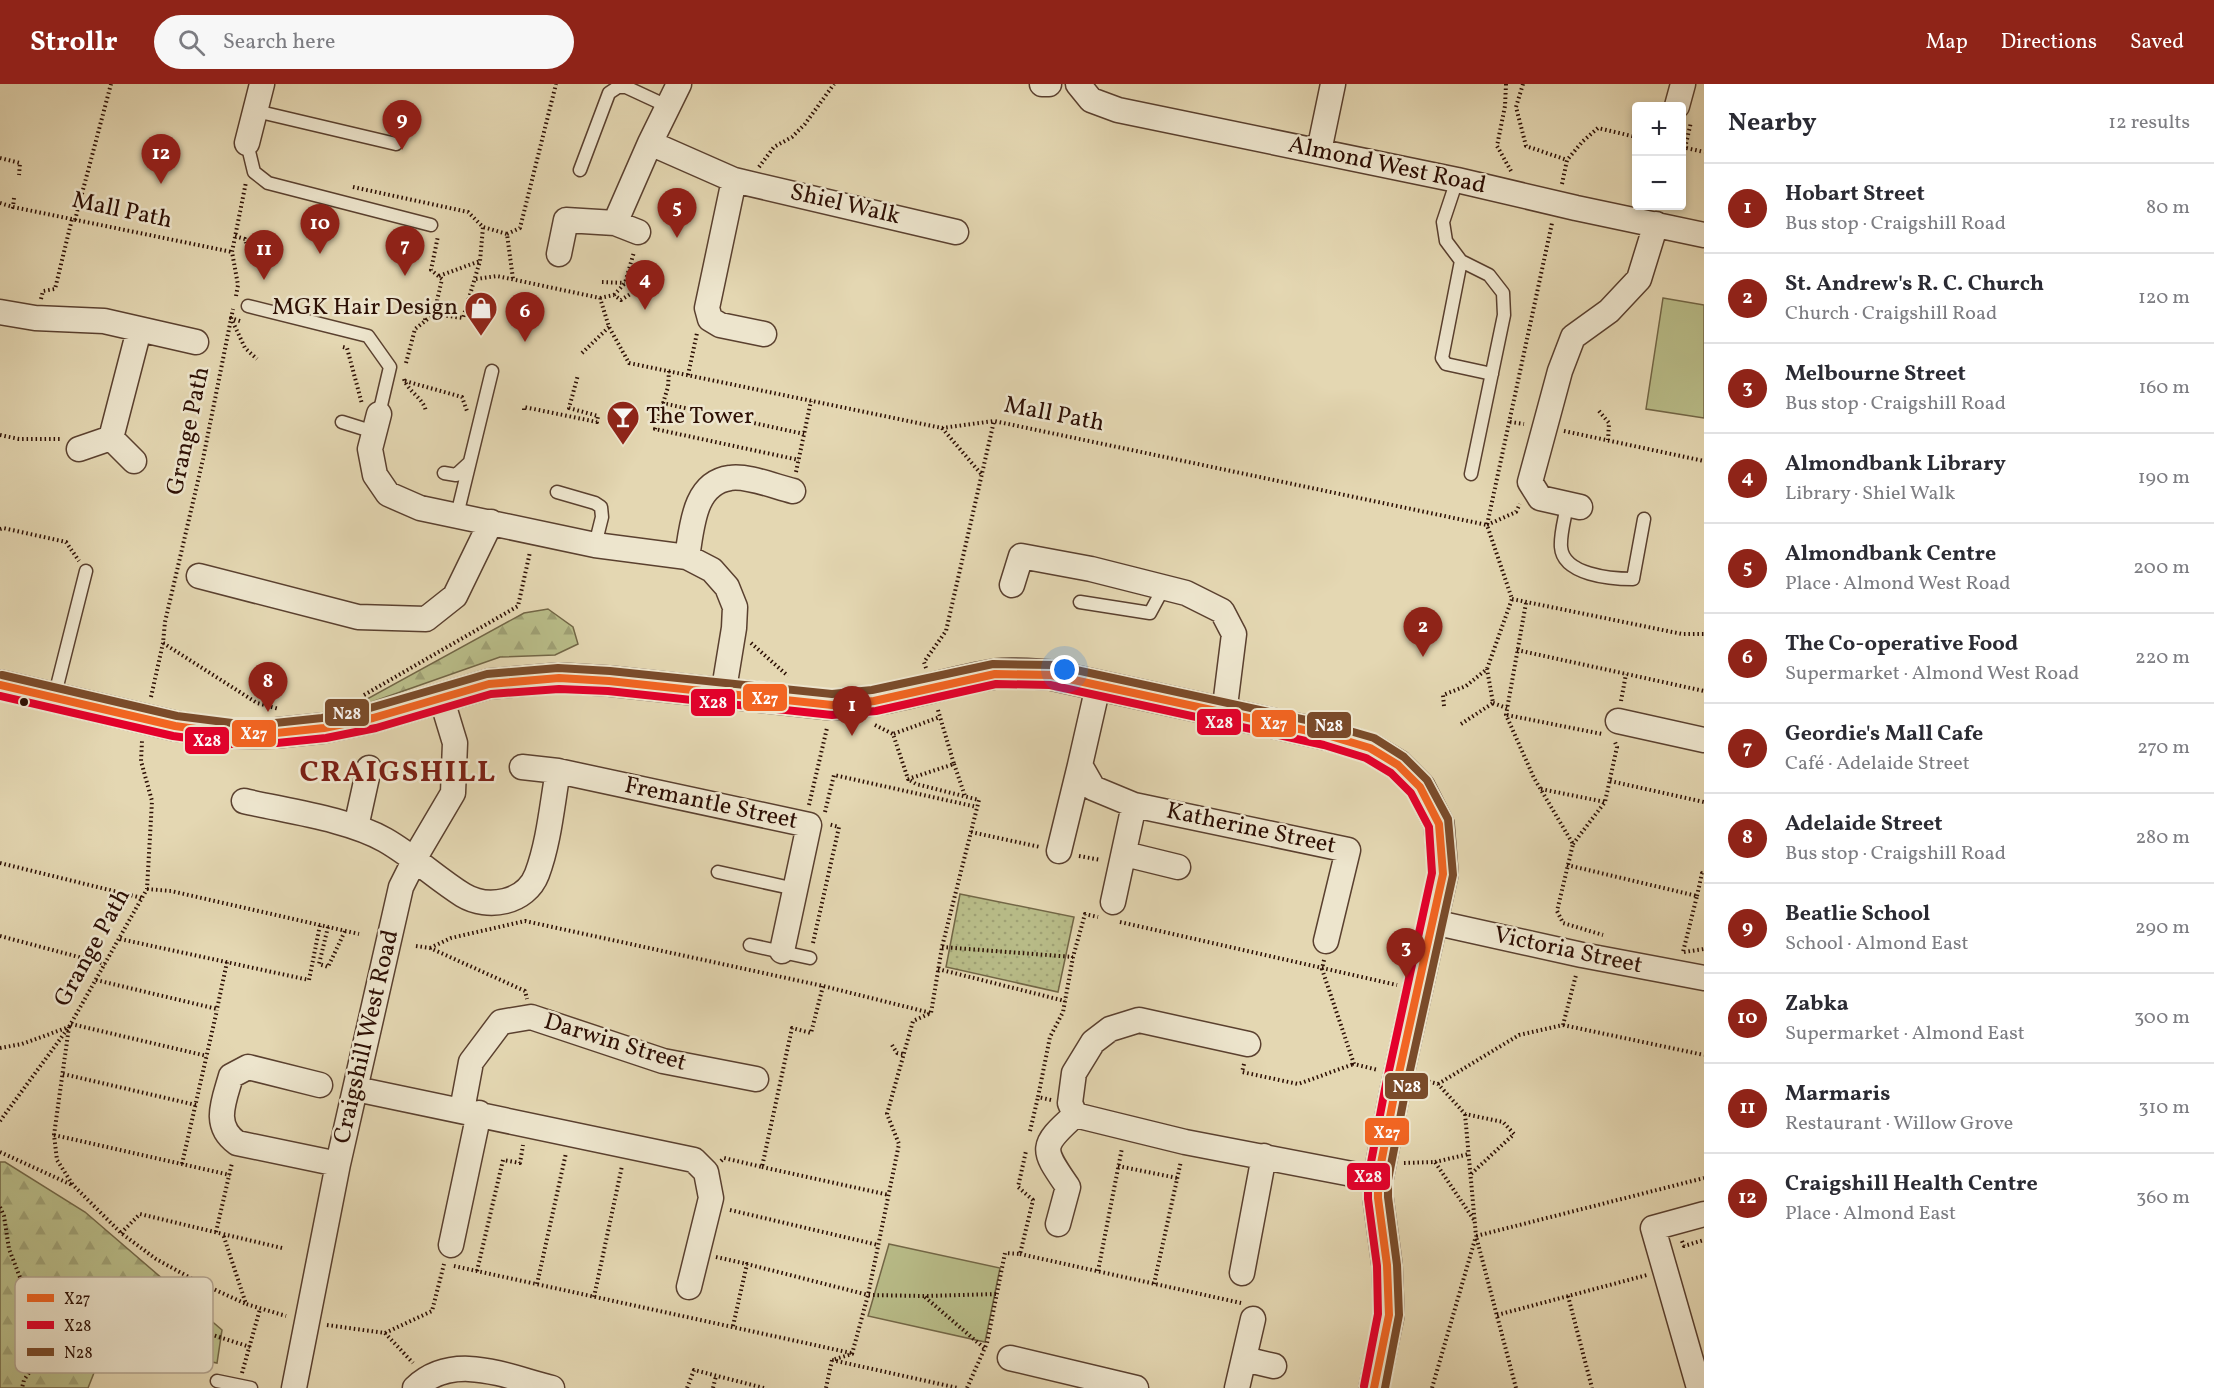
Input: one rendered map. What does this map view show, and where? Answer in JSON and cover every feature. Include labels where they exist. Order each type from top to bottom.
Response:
[{"type":"street","points":[[247,143],[262,84]]},
{"type":"street","points":[[615,223],[679,84]]},
{"type":"street","points":[[1042,84],[1049,84]]},
{"type":"street","name":"Almond West Road","points":[[1078,84],[1091,100],[1118,110],[1457,180],[1704,235]]},
{"type":"street","points":[[1319,151],[1333,84]]},
{"type":"street","points":[[1670,102],[1683,84]]},
{"type":"street","name":"Shiel Walk","points":[[650,143],[742,182],[956,232]]},
{"type":"street","points":[[742,182],[706,308],[710,319],[720,325],[764,334]]},
{"type":"street","points":[[560,254],[566,220],[615,223],[638,232]]},
{"type":"street","points":[[1574,506],[1540,498],[1530,482],[1560,371],[1573,337],[1609,311],[1639,279],[1656,224]]},
{"type":"street","points":[[0,312],[35,318],[104,321],[196,342]]},
{"type":"street","points":[[111,438],[139,330]]},
{"type":"street","points":[[376,423],[370,449],[375,475],[388,494],[420,508],[595,545],[687,557],[712,570],[727,587],[735,607],[734,628],[723,695]]},
{"type":"street","points":[[79,449],[111,438]]},
{"type":"street","points":[[111,438],[134,461]]},
{"type":"street","points":[[687,557],[698,505],[703,494],[713,483],[729,478],[744,479],[793,491]]},
{"type":"street","points":[[199,576],[358,617],[426,619],[454,596],[491,522]]},
{"type":"street","points":[[1012,585],[1021,556],[1091,569],[1186,593],[1222,611],[1234,634],[1224,714]]},
{"type":"street","points":[[0,685],[175,726],[231,734],[276,733],[324,728],[373,718],[489,684],[559,678],[609,681],[832,705],[861,704],[996,674],[1020,673],[1051,675],[1328,735],[1370,748],[1398,765],[1420,788],[1439,824],[1443,874],[1379,1171],[1377,1198],[1387,1265],[1389,1315],[1374,1388]]},
{"type":"street","points":[[1059,851],[1098,686]]},
{"type":"street","name":"Craigshill West Road","points":[[294,1388],[338,1164],[357,1089],[401,887],[453,793],[455,743],[441,697]]},
{"type":"street","points":[[1618,721],[1704,740]]},
{"type":"street","name":"Katherine Street","points":[[1080,765],[1093,788],[1134,805],[1348,850],[1326,941]]},
{"type":"street","name":"Fremantle Street","points":[[522,767],[558,771],[817,820]]},
{"type":"street","points":[[356,827],[369,768]]},
{"type":"street","points":[[244,801],[356,827],[384,839],[465,897],[483,903],[500,903],[522,894],[536,876],[558,771]]},
{"type":"street","name":"Katherine Street","points":[[1113,915],[1134,805]]},
{"type":"street","name":"Fremantle Street","points":[[782,951],[809,825],[817,820]]},
{"type":"street","points":[[1125,855],[1178,867]]},
{"type":"street","name":"Victoria Street","points":[[1433,922],[1582,955],[1704,978]]},
{"type":"street","name":"Darwin Street","points":[[451,1245],[470,1112],[471,1062],[501,1022],[531,1017],[663,1060],[756,1079]]},
{"type":"street","points":[[1058,1224],[1068,1187],[1048,1157],[1048,1144],[1072,1109],[1074,1073],[1093,1042],[1110,1029],[1139,1020],[1248,1044]]},
{"type":"street","points":[[320,1084],[248,1067],[231,1076],[220,1112],[228,1136],[237,1143],[338,1164]]},
{"type":"street","points":[[357,1089],[694,1160],[706,1172],[711,1198],[689,1287]]},
{"type":"street","points":[[1072,1109],[1126,1127],[1185,1142],[1264,1156],[1379,1171]]},
{"type":"street","points":[[1242,1273],[1264,1156]]},
{"type":"street","points":[[1700,1375],[1653,1228],[1704,1214]]},
{"type":"street","points":[[1237,1388],[1253,1319]]},
{"type":"street","points":[[1010,1358],[1052,1378],[1136,1388]]},
{"type":"street","points":[[1244,1359],[1274,1366]]},
{"type":"street","points":[[421,1383],[452,1369],[478,1368],[552,1388]]},
{"type":"lane","points":[[580,170],[609,93],[618,87],[626,87],[667,106]]},
{"type":"lane","points":[[256,111],[396,144]]},
{"type":"lane","points":[[247,143],[255,172],[268,183],[435,223]]},
{"type":"lane","points":[[1457,180],[1443,222],[1446,241],[1461,261],[1489,275],[1503,293],[1504,315],[1471,474]]},
{"type":"lane","points":[[1461,261],[1442,358],[1446,364],[1492,374]]},
{"type":"lane","points":[[248,306],[368,336],[390,367],[376,423],[342,422]]},
{"type":"lane","points":[[457,515],[492,371]]},
{"type":"lane","points":[[444,472],[456,475],[469,463]]},
{"type":"lane","points":[[557,492],[595,503],[601,507],[602,517],[595,545]]},
{"type":"lane","points":[[1574,506],[1561,548],[1566,562],[1578,571],[1620,579],[1633,579],[1644,519]]},
{"type":"lane","points":[[54,698],[86,571]]},
{"type":"lane","points":[[1080,602],[1150,613],[1164,587]]},
{"type":"lane","points":[[718,872],[795,889]]},
{"type":"lane","points":[[750,945],[810,958]]},
{"type":"lane","points":[[217,1381],[251,1388]]},
{"type":"path","points":[[35,318],[43,291],[55,290],[111,84]]},
{"type":"path","points":[[507,234],[520,228],[556,84]]},
{"type":"path","points":[[742,182],[774,147],[792,137],[806,124],[834,84]]},
{"type":"path","points":[[1506,84],[1505,106],[1497,146],[1513,175],[1510,192]]},
{"type":"path","points":[[1522,84],[1516,107],[1526,146],[1567,160]]},
{"type":"path","points":[[1505,106],[1516,107]]},
{"type":"path","points":[[1562,185],[1567,160],[1598,128],[1632,136]]},
{"type":"path","points":[[1686,148],[1704,152]]},
{"type":"path","points":[[0,158],[20,163],[20,175]]},
{"type":"path","points":[[236,296],[238,285],[232,252],[247,179],[255,172]]},
{"type":"path","points":[[13,207],[14,198]]},
{"type":"path","name":"Mall Path","points":[[0,203],[232,252]]},
{"type":"path","points":[[402,393],[406,357],[415,329],[434,314],[442,279],[431,270],[435,223],[431,204]]},
{"type":"path","points":[[1493,703],[1487,669],[1512,599],[1487,525],[1552,222]]},
{"type":"path","points":[[434,314],[463,318],[480,261],[483,227]]},
{"type":"path","points":[[476,279],[497,276],[600,298],[614,295],[625,283],[638,232]]},
{"type":"path","points":[[235,236],[245,239],[246,243]]},
{"type":"path","points":[[439,276],[480,261]]},
{"type":"path","points":[[602,282],[625,283]]},
{"type":"path","points":[[614,295],[621,300],[646,284]]},
{"type":"path","name":"Mall Path","points":[[600,298],[609,327],[629,363],[942,428],[994,421],[1487,525]]},
{"type":"path","points":[[425,321],[427,306]]},
{"type":"path","name":"Grange Path","points":[[150,699],[164,642],[165,622],[203,459],[233,307]]},
{"type":"path","points":[[231,318],[242,321]]},
{"type":"path","points":[[231,318],[244,348],[257,359]]},
{"type":"path","points":[[688,375],[697,332],[710,319]]},
{"type":"path","points":[[582,354],[609,327]]},
{"type":"path","points":[[335,345],[346,348],[365,411],[376,423]]},
{"type":"path","points":[[669,371],[668,387],[655,429],[799,460]]},
{"type":"path","points":[[524,410],[524,407],[597,422],[598,416],[568,408],[578,375]]},
{"type":"path","points":[[404,381],[410,391],[421,401],[426,412]]},
{"type":"path","points":[[404,381],[462,397],[468,415]]},
{"type":"path","points":[[793,491],[811,401]]},
{"type":"path","points":[[662,403],[804,434]]},
{"type":"path","points":[[1599,411],[1610,423],[1608,440]]},
{"type":"path","points":[[928,674],[924,662],[946,631],[994,421]]},
{"type":"path","points":[[1510,422],[1519,423]]},
{"type":"path","points":[[942,428],[982,476]]},
{"type":"path","points":[[1544,428],[1704,461]]},
{"type":"path","points":[[0,435],[19,439],[67,439],[79,449]]},
{"type":"path","points":[[1487,525],[1516,512],[1530,482]]},
{"type":"path","points":[[0,529],[66,542],[86,571]]},
{"type":"path","points":[[362,696],[518,606],[534,531]]},
{"type":"path","points":[[1512,599],[1682,634],[1704,634]]},
{"type":"path","points":[[1526,603],[1506,715],[1541,789],[1573,844]]},
{"type":"path","points":[[734,628],[794,682]]},
{"type":"path","points":[[164,642],[256,703],[285,710]]},
{"type":"path","points":[[1517,650],[1704,691]]},
{"type":"path","points":[[1444,706],[1443,695],[1466,686],[1487,669]]},
{"type":"path","points":[[1618,721],[1626,674]]},
{"type":"path","points":[[1493,703],[1507,708]]},
{"type":"path","points":[[1461,724],[1493,703]]},
{"type":"path","points":[[817,820],[832,705]]},
{"type":"path","points":[[938,709],[965,796]]},
{"type":"path","points":[[1506,715],[1613,736],[1617,747],[1605,802],[1573,844],[1557,911],[1563,923],[1586,931]]},
{"type":"path","points":[[893,734],[940,717]]},
{"type":"path","points":[[873,724],[893,734],[908,779],[916,784],[979,800],[942,947],[931,1013]]},
{"type":"path","name":"Grange Path","points":[[0,1121],[70,1026],[147,889],[152,801],[141,760],[142,736]]},
{"type":"path","points":[[908,779],[954,764]]},
{"type":"path","points":[[817,820],[834,775],[977,807]]},
{"type":"path","points":[[1610,781],[1704,802]]},
{"type":"path","points":[[1541,789],[1605,802]]},
{"type":"path","points":[[805,982],[839,827],[817,820]]},
{"type":"path","points":[[828,834],[836,838]]},
{"type":"path","points":[[0,863],[142,898]]},
{"type":"path","points":[[1567,865],[1697,896]]},
{"type":"path","points":[[1683,952],[1701,873],[1704,873]]},
{"type":"path","points":[[147,889],[171,891],[359,934]]},
{"type":"path","points":[[1020,1254],[1033,1200],[1018,1187],[1050,1036],[1064,1012],[1073,957],[1085,914],[1113,915],[1322,969],[1418,989]]},
{"type":"path","points":[[430,948],[451,938],[525,921],[823,986],[931,1013]]},
{"type":"path","points":[[120,939],[309,980],[320,925]]},
{"type":"path","points":[[328,927],[319,964],[328,967],[345,931]]},
{"type":"path","points":[[0,936],[105,964]]},
{"type":"path","points":[[1326,941],[1322,969],[1354,1064]]},
{"type":"path","points":[[417,946],[430,948],[525,991],[531,1017]]},
{"type":"path","points":[[942,947],[1073,957]]},
{"type":"path","points":[[1563,1025],[1582,955]]},
{"type":"path","points":[[182,1164],[227,963]]},
{"type":"path","points":[[938,969],[1065,1001]]},
{"type":"path","points":[[96,980],[217,1009]]},
{"type":"path","points":[[762,1167],[792,1028],[811,1033],[823,986]]},
{"type":"path","points":[[852,1354],[868,1295],[899,1144],[887,1114],[913,1021],[931,1013]]},
{"type":"path","points":[[1438,1084],[1519,1035],[1563,1025],[1704,1055]]},
{"type":"path","points":[[0,1048],[22,1044],[70,1026],[207,1056]]},
{"type":"path","points":[[70,1026],[54,1135],[57,1160],[73,1185],[121,1233],[156,1259],[189,1277]]},
{"type":"path","points":[[1248,1044],[1242,1072],[1298,1084],[1354,1064],[1379,1070]]},
{"type":"path","points":[[892,1045],[897,1053],[903,1054]]},
{"type":"path","points":[[63,1074],[196,1105]]},
{"type":"path","points":[[1420,1079],[1438,1084],[1465,1114],[1503,1122],[1514,1134],[1470,1174]]},
{"type":"path","points":[[1038,1097],[1072,1109]]},
{"type":"path","points":[[1465,1114],[1476,1236],[1516,1388]]},
{"type":"path","points":[[477,1271],[503,1160],[520,1163],[527,1124]]},
{"type":"path","points":[[1098,1271],[1126,1127]]},
{"type":"path","points":[[537,1284],[570,1133]]},
{"type":"path","points":[[54,1135],[230,1175]]},
{"type":"path","points":[[1154,1284],[1185,1142]]},
{"type":"path","points":[[216,1233],[237,1143]]},
{"type":"path","points":[[594,1297],[627,1145]]},
{"type":"path","points":[[0,1152],[73,1185]]},
{"type":"path","points":[[1379,1171],[1468,1154]]},
{"type":"path","points":[[706,1172],[724,1158],[888,1195]]},
{"type":"path","points":[[1435,1162],[1475,1220]]},
{"type":"path","points":[[1118,1166],[1177,1178]]},
{"type":"path","points":[[1476,1236],[1704,1178]]},
{"type":"path","points":[[709,1206],[878,1245]]},
{"type":"path","points":[[0,1207],[4,1216],[9,1249],[20,1277]]},
{"type":"path","points":[[121,1233],[140,1215],[282,1248]]},
{"type":"path","points":[[223,1234],[246,1304]]},
{"type":"path","points":[[1432,1388],[1476,1236]]},
{"type":"path","points":[[698,1252],[868,1295],[998,1294]]},
{"type":"path","points":[[967,1388],[987,1342],[1005,1253],[1020,1254],[1244,1304],[1242,1273]]},
{"type":"path","points":[[327,1325],[385,1333],[432,1311],[445,1264],[852,1354]]},
{"type":"path","points":[[733,1326],[747,1264]]},
{"type":"path","points":[[1497,1315],[1657,1272]]},
{"type":"path","points":[[213,1289],[246,1304],[286,1316]]},
{"type":"path","points":[[924,1296],[984,1348]]},
{"type":"path","points":[[1568,1296],[1592,1388]]},
{"type":"path","points":[[238,1385],[260,1309]]},
{"type":"path","points":[[385,1333],[421,1383]]},
{"type":"path","points":[[213,1335],[250,1347]]},
{"type":"path","points":[[832,1360],[852,1354]]},
{"type":"path","points":[[826,1388],[832,1360]]},
{"type":"path","points":[[832,1360],[958,1388]]},
{"type":"path","points":[[687,1388],[694,1370],[764,1388]]},
{"type":"path","points":[[22,1388],[29,1373]]},
{"type":"path","points":[[713,1388],[716,1376]]},
{"type":"green space","points":[[1663,298],[1704,305],[1704,418],[1646,409]]},
{"type":"green space","points":[[548,609],[573,627],[578,644],[555,655],[500,657],[369,703],[367,699],[524,613]]},
{"type":"green space","points":[[960,894],[1074,917],[1058,992],[946,967]]},
{"type":"green space","points":[[0,1162],[5,1162],[85,1212],[160,1277],[15,1277],[15,1373],[94,1373],[88,1388],[0,1388]]},
{"type":"green space","points":[[889,1244],[1000,1268],[985,1342],[868,1316]]},
{"type":"green space","points":[[213,1322],[222,1330],[217,1363],[213,1362]]},
{"type":"transit line","name":"N28","points":[[2,675],[177,716],[232,723],[275,723],[322,718],[370,708],[487,674],[558,668],[610,671],[832,694],[872,690],[993,664],[1053,665],[1329,725],[1374,738],[1404,757],[1427,780],[1448,819],[1453,875],[1388,1180],[1397,1265],[1399,1315],[1385,1388]]},
{"type":"transit line","name":"X27","points":[[0,685],[175,726],[231,734],[276,733],[324,728],[373,718],[489,684],[559,678],[609,681],[832,705],[874,701],[995,674],[1051,675],[1327,735],[1370,748],[1398,765],[1420,787],[1439,824],[1443,874],[1378,1179],[1378,1198],[1387,1265],[1389,1315],[1374,1388]]},
{"type":"transit line","name":"X28","points":[[0,696],[173,736],[231,744],[277,743],[326,738],[376,728],[491,694],[559,689],[608,691],[832,715],[876,711],[996,684],[1050,685],[1324,745],[1366,758],[1391,773],[1411,793],[1429,827],[1432,873],[1368,1178],[1368,1199],[1377,1266],[1378,1314],[1364,1386]]},
{"type":"place","name":"Beatlie School","points":[[402,150]]},
{"type":"place","name":"Craigshill Health Centre","points":[[161,184]]},
{"type":"place","name":"Almondbank Centre","points":[[677,238]]},
{"type":"place","name":"Zabka","points":[[320,254]]},
{"type":"place","name":"Geordie's Mall Cafe","points":[[405,276]]},
{"type":"place","name":"Marmaris","points":[[264,280]]},
{"type":"place","name":"Almondbank Library","points":[[645,310]]},
{"type":"place","name":"MGK Hair Design","points":[[481,337]]},
{"type":"place","name":"The Co-operative Food","points":[[525,342]]},
{"type":"place","name":"The Tower","points":[[623,446]]},
{"type":"place","name":"St. Andrew's R. C. Church","points":[[1423,657]]},
{"type":"place","name":"Adelaide Street","points":[[268,712]]},
{"type":"place","name":"Hobart Street","points":[[852,736]]},
{"type":"place","name":"Melbourne Street","points":[[1406,978]]},
{"type":"district","name":"CRAIGSHILL","points":[[398,773]]}]
